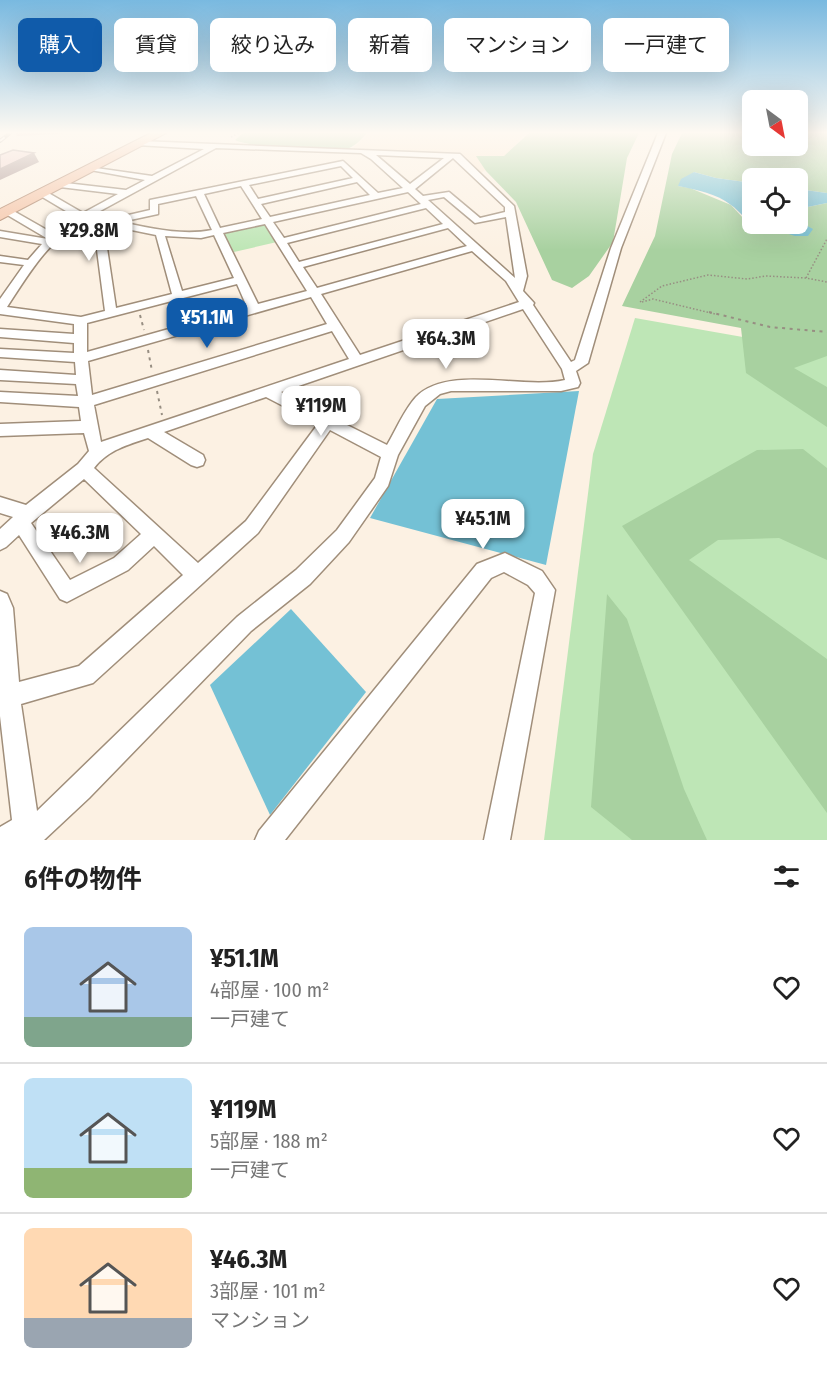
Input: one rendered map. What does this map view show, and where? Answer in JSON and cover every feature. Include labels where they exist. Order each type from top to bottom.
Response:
[{"type":"highway","points":[[4,213],[83,172]]},
{"type":"street","points":[[109,172],[152,179]]},
{"type":"street","points":[[165,172],[70,224],[6,290],[0,309],[81,321],[239,280]]},
{"type":"street","points":[[111,313],[99,227],[104,222],[155,212],[153,202],[302,172]]},
{"type":"street","points":[[352,172],[376,196]]},
{"type":"street","points":[[21,836],[80,789],[244,624],[303,577],[343,536],[382,481],[390,454],[420,402],[435,390],[451,386],[561,386],[573,383],[569,369],[528,303],[510,279],[391,172]]},
{"type":"street","points":[[42,193],[84,218],[187,236],[218,232],[409,189],[430,172]]},
{"type":"street","points":[[473,172],[509,206],[521,276],[518,290]]},
{"type":"street","points":[[569,369],[581,363],[616,248],[646,172]]},
{"type":"street","points":[[256,202],[360,179]]},
{"type":"street","points":[[60,184],[127,194]]},
{"type":"street","points":[[244,184],[357,360]]},
{"type":"street","points":[[199,193],[255,311]]},
{"type":"street","points":[[280,242],[446,194],[478,220],[510,213]]},
{"type":"street","points":[[4,213],[52,240]]},
{"type":"street","points":[[296,266],[449,225]]},
{"type":"street","points":[[161,233],[160,239],[178,296]]},
{"type":"street","points":[[0,234],[52,240]]},
{"type":"street","points":[[0,353],[83,358],[474,247]]},
{"type":"street","points":[[0,259],[30,263]]},
{"type":"street","points":[[0,541],[24,518],[84,469],[97,452],[157,429],[528,303]]},
{"type":"street","points":[[81,321],[84,380],[92,444],[97,452]]},
{"type":"street","points":[[0,397],[87,402],[336,326]]},
{"type":"street","points":[[0,333],[81,339]]},
{"type":"street","points":[[0,375],[84,380]]},
{"type":"street","points":[[267,391],[390,454]]},
{"type":"street","points":[[6,687],[85,675],[252,528],[328,422]]},
{"type":"street","points":[[0,430],[90,428]]},
{"type":"street","points":[[157,429],[197,460]]},
{"type":"street","points":[[84,469],[198,576]]},
{"type":"street","points":[[0,505],[24,518],[67,592],[121,564],[153,535]]},
{"type":"street","points":[[268,840],[484,571],[505,562],[535,578],[544,590],[497,840]]},
{"type":"street","points":[[0,601],[3,608],[6,687],[21,836]]},
{"type":"path","points":[[806,278],[827,240]]},
{"type":"path","points":[[827,282],[806,278],[766,276],[747,279],[708,275],[662,286],[640,302],[653,299],[770,327],[827,332]]},
{"type":"path","points":[[139,306],[155,381],[157,429]]},
{"type":"green space","points":[[487,172],[625,172],[613,242],[589,276],[572,288],[552,280],[516,202]]},
{"type":"green space","points":[[668,172],[694,172],[678,186],[690,188],[731,205],[742,217],[742,234],[808,234],[808,207],[827,203],[827,356],[794,368],[827,387],[827,427],[746,373],[741,328],[622,306],[655,236]]},
{"type":"green space","points":[[695,172],[742,172],[742,182],[716,178]]},
{"type":"green space","points":[[808,172],[827,172],[827,193],[808,190]]},
{"type":"green space","points":[[265,223],[277,242],[234,252],[224,233]]},
{"type":"green space","points":[[635,318],[827,352],[827,840],[544,840],[593,454]]},
{"type":"green space","points":[[803,449],[827,468],[827,560],[779,538],[718,540],[689,560],[827,659],[827,813],[622,526],[757,450]]},
{"type":"green space","points":[[607,594],[627,619],[684,789],[707,840],[632,840],[591,807]]},
{"type":"water","points":[[694,172],[742,182],[742,214],[726,201],[713,195],[678,186],[681,179]]},
{"type":"water","points":[[808,190],[827,193],[827,203],[808,207]]},
{"type":"water","points":[[808,226],[813,229],[808,236],[789,234],[808,234]]},
{"type":"water","points":[[579,391],[546,565],[370,518],[437,399]]},
{"type":"water","points":[[291,609],[366,692],[270,815],[210,685]]}]
